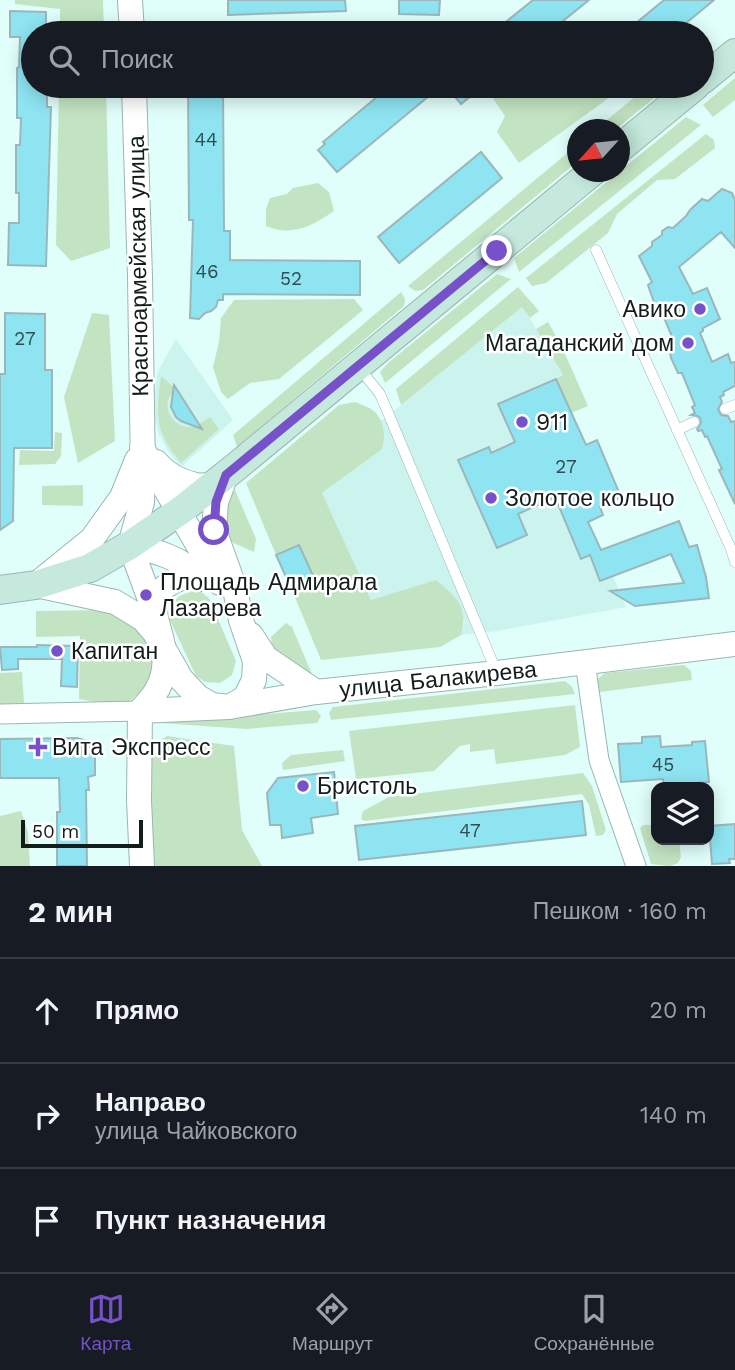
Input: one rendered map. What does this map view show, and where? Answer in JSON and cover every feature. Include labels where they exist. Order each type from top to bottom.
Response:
[{"type":"main road","points":[[714,70],[735,52]]},
{"type":"main road","points":[[630,140],[680,98]]},
{"type":"main road","points":[[0,590],[36,585],[142,548],[180,511],[580,182]]},
{"type":"street","points":[[130,0],[131,21]]},
{"type":"street","name":"Красноармейская улица","points":[[134,98],[140,277],[142,548]]},
{"type":"street","points":[[36,585],[115,602],[143,619],[155,633],[174,669],[188,688],[212,705],[229,707],[245,698],[254,680],[255,661],[241,620],[235,589],[214,530],[220,479],[198,486],[176,478],[163,471],[141,446]]},
{"type":"street","points":[[141,446],[241,620],[266,658],[316,692]]},
{"type":"street","points":[[36,585],[92,539],[122,497],[141,446]]},
{"type":"street","points":[[0,714],[140,711],[155,696],[164,673],[164,647],[153,608],[142,548],[170,556],[197,573],[241,620]]},
{"type":"street","points":[[153,608],[160,590],[180,578],[197,573]]},
{"type":"street","name":"улица Балакирева","points":[[140,711],[229,707],[316,692],[735,644]]},
{"type":"street","points":[[585,662],[599,760],[636,866]]},
{"type":"street","points":[[140,711],[139,800],[142,866]]},
{"type":"lane","points":[[596,250],[735,562]]},
{"type":"lane","points":[[357,366],[380,394],[390,415],[497,673]]},
{"type":"lane","points":[[677,430],[694,422]]},
{"type":"shaded area","points":[[523,306],[563,375],[556,379],[585,445],[597,440],[621,497],[600,507],[603,515],[588,522],[590,555],[600,581],[613,576],[626,607],[461,635],[465,620],[371,600],[322,493],[381,450],[383,427],[380,421]]},
{"type":"shaded area","points":[[176,339],[233,420],[181,467],[159,434],[153,413],[157,373]]},
{"type":"green space","points":[[15,0],[103,0],[104,21],[60,21],[60,9],[15,4]]},
{"type":"green space","points":[[735,78],[735,100],[713,117],[703,105]]},
{"type":"green space","points":[[59,98],[106,98],[110,248],[71,261],[56,245]]},
{"type":"green space","points":[[493,98],[609,98],[580,119],[567,119],[567,128],[519,163],[497,132],[505,116]]},
{"type":"green space","points":[[633,98],[654,98],[628,119],[608,119]]},
{"type":"green space","points":[[686,117],[701,125],[519,272],[514,258],[607,182],[630,182],[630,163]]},
{"type":"green space","points":[[706,134],[714,140],[715,148],[675,179],[657,180],[617,214],[608,233],[546,283],[532,286],[526,278]]},
{"type":"green space","points":[[567,153],[567,170],[423,290],[415,291],[408,286]]},
{"type":"green space","points":[[318,183],[329,192],[334,211],[318,221],[293,230],[266,226],[266,209],[270,198],[287,194],[293,188]]},
{"type":"green space","points":[[497,274],[511,279],[385,383],[380,372],[388,363]]},
{"type":"green space","points":[[518,287],[539,311],[530,318],[522,307],[401,405],[396,389]]},
{"type":"green space","points":[[401,292],[405,299],[404,306],[237,447],[233,435]]},
{"type":"green space","points":[[354,299],[363,310],[279,379],[250,383],[228,399],[221,392],[213,367],[221,318],[234,300]]},
{"type":"green space","points":[[92,313],[109,315],[115,441],[78,463],[64,397]]},
{"type":"green space","points":[[548,322],[588,406],[571,413],[556,379],[563,375],[536,329]]},
{"type":"green space","points":[[161,376],[176,389],[169,397],[168,403],[169,413],[175,421],[189,427],[210,417],[219,429],[181,463],[161,432],[158,402]]},
{"type":"green space","points":[[355,402],[371,409],[379,417],[384,433],[383,445],[381,450],[322,493],[371,600],[436,580],[459,603],[463,625],[461,635],[440,647],[321,660],[292,590],[315,579],[299,545],[276,555],[246,483],[339,405]]},
{"type":"green space","points":[[55,432],[62,433],[61,456],[55,464],[19,465],[20,450],[54,451]]},
{"type":"green space","points":[[83,485],[83,506],[42,505],[42,486]]},
{"type":"green space","points":[[235,490],[256,539],[254,552],[229,541],[222,530],[224,503]]},
{"type":"green space","points":[[198,590],[209,598],[236,661],[232,675],[220,683],[205,682],[196,676],[168,616],[178,598]]},
{"type":"green space","points":[[109,610],[142,629],[154,662],[151,683],[130,701],[108,704],[79,699],[80,636],[36,637],[36,611]]},
{"type":"green space","points":[[286,623],[292,627],[312,674],[296,671],[272,646],[271,637]]},
{"type":"green space","points":[[684,665],[691,671],[692,680],[592,693],[592,684],[605,673]]},
{"type":"green space","points":[[22,672],[24,703],[0,704],[0,673]]},
{"type":"green space","points":[[565,681],[575,694],[331,720],[329,713],[333,707]]},
{"type":"green space","points":[[575,705],[580,747],[565,755],[496,764],[494,749],[470,752],[470,744],[460,746],[434,771],[356,779],[349,731]]},
{"type":"green space","points":[[316,710],[321,716],[317,723],[246,729],[161,723],[161,718],[241,716]]},
{"type":"green space","points":[[167,736],[234,746],[242,830],[262,866],[147,866],[144,751]]},
{"type":"green space","points":[[343,750],[345,761],[283,770],[282,763],[291,755]]},
{"type":"green space","points":[[583,773],[592,786],[606,830],[603,835],[596,836],[589,805],[582,794],[365,821],[361,819],[363,811],[389,797]]},
{"type":"green space","points":[[21,811],[28,832],[30,866],[0,866],[0,816]]},
{"type":"green space","points":[[643,825],[651,825],[651,845],[680,845],[681,857],[678,863],[670,866],[651,864],[640,828]]},
{"type":"building","points":[[228,0],[345,0],[346,11],[228,15]]},
{"type":"building","points":[[399,0],[440,0],[439,15],[399,14]]},
{"type":"building","points":[[533,0],[589,0],[563,21],[507,21]]},
{"type":"building","points":[[664,0],[714,0],[689,21],[639,21]]},
{"type":"building","points":[[10,11],[46,12],[46,21],[21,21],[21,98],[47,98],[47,107],[51,107],[46,266],[8,265],[9,223],[19,223],[16,145],[20,145],[21,118],[17,118],[20,37],[10,37]]},
{"type":"building","points":[[188,98],[223,98],[224,231],[230,231],[230,260],[360,261],[360,295],[223,294],[223,300],[218,300],[211,311],[199,319],[190,318],[193,220],[189,220]]},
{"type":"building","points":[[376,98],[426,98],[337,172],[318,150],[325,144],[323,142]]},
{"type":"building","points":[[456,98],[468,98],[461,104]]},
{"type":"building","points":[[481,152],[502,178],[399,263],[378,237]]},
{"type":"building","name":"Магаданский дом","points":[[722,189],[732,193],[735,200],[735,248],[721,232],[679,267],[693,294],[707,288],[720,319],[703,328],[700,333],[712,362],[728,354],[731,363],[735,362],[735,386],[723,392],[718,409],[721,415],[728,416],[731,422],[735,421],[735,504],[707,436],[697,429],[701,423],[700,418],[691,415],[695,413],[692,407],[695,405],[682,373],[678,373],[671,358],[670,352],[674,349],[670,342],[673,339],[660,308],[656,307],[648,285],[652,282],[639,256],[652,246],[652,242],[662,235],[662,231],[668,227],[673,228],[702,199],[708,201]]},
{"type":"building","points":[[5,313],[45,314],[45,370],[52,370],[52,448],[14,448],[13,521],[0,530],[0,374],[5,374]]},
{"type":"building","points":[[556,379],[586,445],[597,440],[621,497],[600,507],[603,515],[588,522],[601,550],[679,521],[689,547],[697,545],[709,598],[635,606],[610,591],[684,583],[671,554],[600,581],[590,555],[581,559],[555,497],[518,514],[527,535],[497,548],[458,460],[489,447],[491,453],[515,442],[498,404]]},
{"type":"building","points":[[174,385],[202,429],[176,417],[171,407]]},
{"type":"building","points":[[299,545],[315,580],[292,590],[276,555]]},
{"type":"building","points":[[78,646],[77,687],[61,686],[62,659],[18,659],[18,669],[2,670],[0,647]]},
{"type":"building","points":[[660,736],[661,747],[692,745],[692,742],[705,741],[709,782],[663,782],[663,779],[621,782],[618,744],[642,743],[642,737]]},
{"type":"building","points":[[77,738],[88,741],[95,751],[95,775],[88,777],[89,790],[86,790],[87,866],[57,866],[59,778],[0,778],[0,739]]},
{"type":"building","points":[[334,772],[338,814],[311,818],[313,833],[282,838],[281,825],[270,825],[267,793],[278,778]]},
{"type":"building","points":[[582,801],[586,835],[359,860],[355,826]]},
{"type":"building","points":[[735,824],[735,859],[729,859],[730,863],[712,864],[710,845],[714,845],[714,826]]},
{"type":"place","name":"Авико","points":[[700,309]]},
{"type":"place","name":"Магаданский дом","points":[[688,343]]},
{"type":"place","name":"911","points":[[522,422]]},
{"type":"place","name":"Золотое кольцо","points":[[491,498]]},
{"type":"place","name":"Площадь Адмирала Лазарева","points":[[146,595]]},
{"type":"place","name":"Капитан","points":[[57,651]]},
{"type":"place","name":"Вита Экспресс","points":[[38,747]]},
{"type":"place","name":"Бристоль","points":[[303,786]]},
{"type":"route","points":[[214,530],[216,502],[226,475],[497,251]]}]
